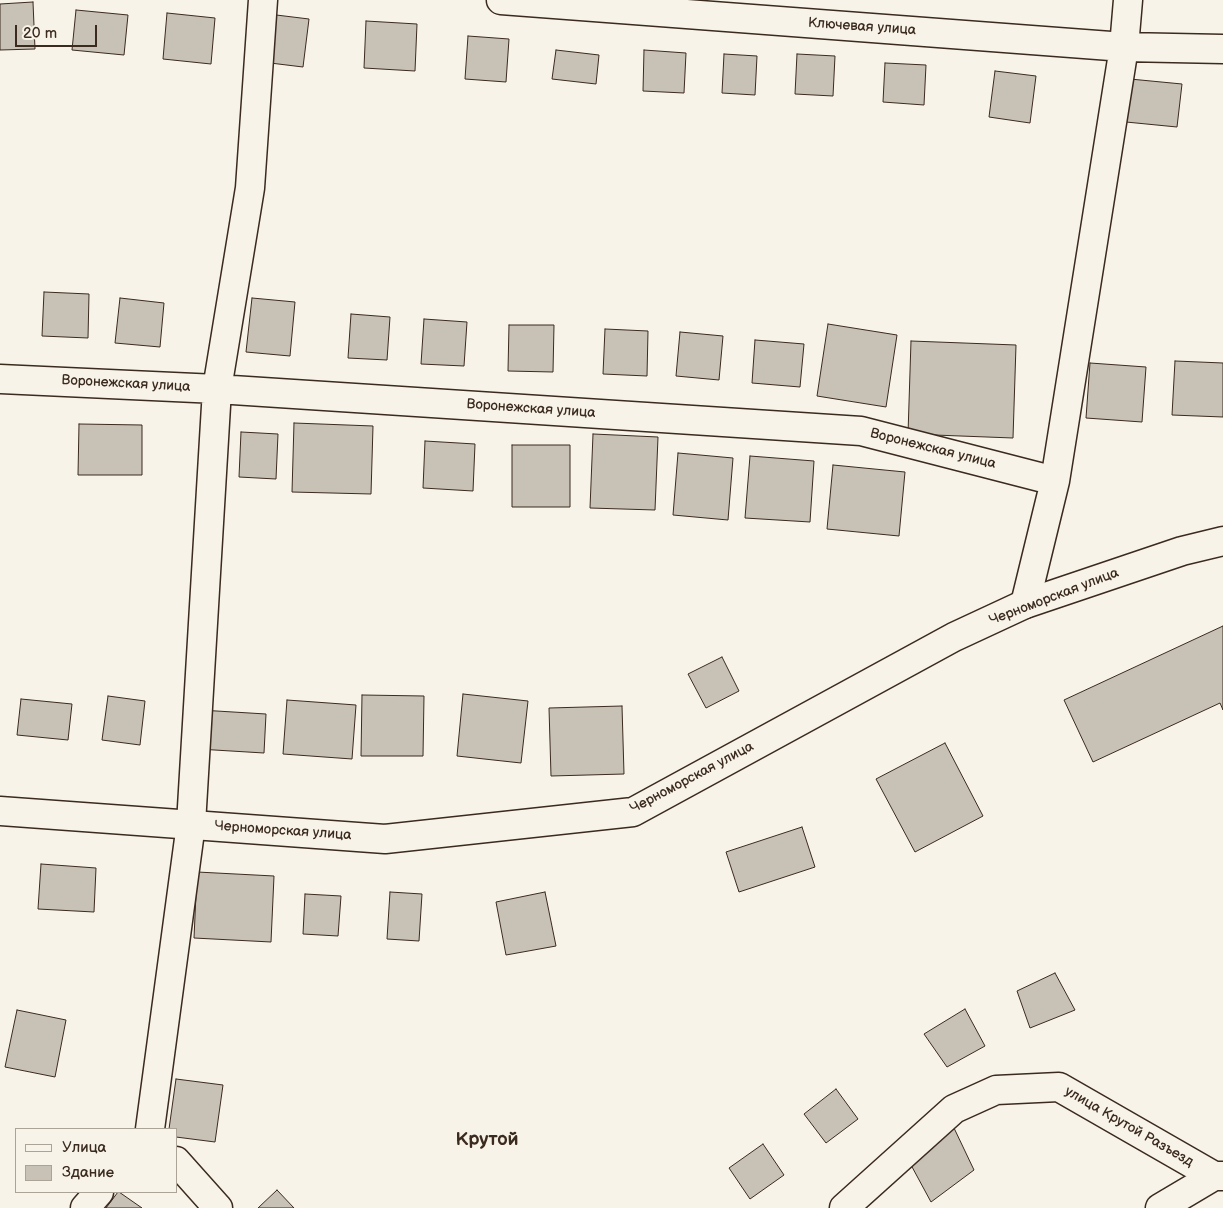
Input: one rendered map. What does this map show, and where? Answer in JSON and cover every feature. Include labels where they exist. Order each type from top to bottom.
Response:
[{"type":"street","points":[[150,1128],[191,824],[217,388],[250,188],[263,0]]},
{"type":"street","name":"Ключевая улица","points":[[502,0],[1124,47],[1223,49]]},
{"type":"street","points":[[1025,604],[1055,481],[1124,47],[1128,0]]},
{"type":"street","name":"Воронежская улица","points":[[0,379],[217,388],[861,431],[1055,481]]},
{"type":"street","name":"Черноморская улица","points":[[0,811],[385,839],[633,812],[954,637],[1025,604],[1182,551],[1223,541]]},
{"type":"street","name":"улица Крутой Разъезд","points":[[844,1208],[954,1109],[996,1090],[1059,1087],[1219,1176]]},
{"type":"street","points":[[178,1163],[218,1208]]},
{"type":"street","points":[[1160,1208],[1219,1176]]},
{"type":"street","points":[[85,1208],[97,1193]]},
{"type":"building","points":[[33,2],[35,49],[0,50],[0,4]]},
{"type":"building","points":[[76,10],[128,15],[124,55],[72,50]]},
{"type":"building","points":[[167,13],[215,18],[211,64],[163,59]]},
{"type":"building","points":[[268,14],[309,19],[303,67],[262,62]]},
{"type":"building","points":[[366,21],[417,24],[415,71],[364,68]]},
{"type":"building","points":[[468,36],[509,39],[506,82],[465,79]]},
{"type":"building","points":[[556,50],[599,55],[596,84],[552,79]]},
{"type":"building","points":[[644,50],[686,53],[684,93],[643,91]]},
{"type":"building","points":[[724,54],[757,56],[755,95],[722,93]]},
{"type":"building","points":[[797,54],[835,56],[833,96],[795,94]]},
{"type":"building","points":[[885,63],[926,65],[924,105],[883,102]]},
{"type":"building","points":[[995,71],[1036,76],[1030,123],[989,117]]},
{"type":"building","points":[[1130,79],[1182,84],[1177,127],[1126,122]]},
{"type":"building","points":[[44,292],[89,294],[88,338],[42,336]]},
{"type":"building","points":[[120,298],[164,303],[160,347],[115,343]]},
{"type":"building","points":[[252,298],[295,302],[290,356],[246,352]]},
{"type":"building","points":[[351,314],[390,317],[387,360],[348,358]]},
{"type":"building","points":[[424,319],[467,322],[464,366],[421,364]]},
{"type":"building","points":[[828,324],[897,335],[886,407],[817,396]]},
{"type":"building","points":[[509,325],[554,325],[553,372],[508,371]]},
{"type":"building","points":[[605,329],[648,331],[647,376],[603,374]]},
{"type":"building","points":[[680,332],[723,336],[719,380],[676,376]]},
{"type":"building","points":[[755,340],[804,344],[800,387],[752,383]]},
{"type":"building","points":[[911,341],[1016,345],[1013,438],[908,434]]},
{"type":"building","points":[[1175,361],[1223,363],[1223,417],[1172,415]]},
{"type":"building","points":[[1090,363],[1146,367],[1142,422],[1086,418]]},
{"type":"building","points":[[294,423],[373,426],[371,494],[292,492]]},
{"type":"building","points":[[79,424],[142,425],[142,475],[78,475]]},
{"type":"building","points":[[241,432],[278,434],[276,479],[239,477]]},
{"type":"building","points":[[593,434],[658,437],[655,510],[590,508]]},
{"type":"building","points":[[425,441],[475,444],[473,491],[423,488]]},
{"type":"building","points":[[512,445],[570,445],[570,507],[512,507]]},
{"type":"building","points":[[678,453],[733,458],[728,520],[673,515]]},
{"type":"building","points":[[750,456],[814,461],[810,522],[745,518]]},
{"type":"building","points":[[833,465],[905,472],[899,536],[827,529]]},
{"type":"building","points":[[1223,626],[1223,710],[1220,703],[1093,762],[1064,700]]},
{"type":"building","points":[[722,657],[739,691],[706,708],[688,674]]},
{"type":"building","points":[[463,694],[528,701],[521,763],[457,756]]},
{"type":"building","points":[[362,695],[424,696],[423,756],[361,756]]},
{"type":"building","points":[[108,696],[145,701],[140,745],[102,740]]},
{"type":"building","points":[[21,699],[72,704],[68,740],[17,735]]},
{"type":"building","points":[[287,700],[356,705],[352,759],[283,754]]},
{"type":"building","points":[[622,706],[624,774],[551,776],[549,708]]},
{"type":"building","points":[[200,710],[266,714],[264,753],[198,749]]},
{"type":"building","points":[[945,743],[983,816],[915,852],[876,779]]},
{"type":"building","points":[[802,827],[815,867],[739,892],[726,852]]},
{"type":"building","points":[[41,864],[96,868],[94,912],[38,909]]},
{"type":"building","points":[[197,872],[274,876],[271,942],[194,938]]},
{"type":"building","points":[[390,892],[422,894],[419,941],[387,939]]},
{"type":"building","points":[[545,892],[556,946],[506,955],[496,902]]},
{"type":"building","points":[[305,894],[341,896],[338,936],[303,934]]},
{"type":"building","points":[[1055,973],[1075,1010],[1030,1028],[1017,991]]},
{"type":"building","points":[[965,1009],[985,1046],[947,1067],[924,1034]]},
{"type":"building","points":[[17,1010],[66,1020],[55,1077],[5,1067]]},
{"type":"building","points":[[176,1079],[223,1085],[215,1142],[178,1137],[178,1128],[169,1128]]},
{"type":"building","points":[[836,1089],[858,1119],[826,1143],[804,1114]]},
{"type":"building","points":[[954,1128],[974,1170],[931,1202],[911,1165]]},
{"type":"building","points":[[763,1144],[784,1175],[750,1199],[729,1168]]},
{"type":"building","points":[[277,1190],[294,1208],[258,1208]]},
{"type":"building","points":[[117,1193],[120,1193],[142,1208],[106,1208]]},
{"type":"district","name":"Крутой","points":[[487,1140]]}]
